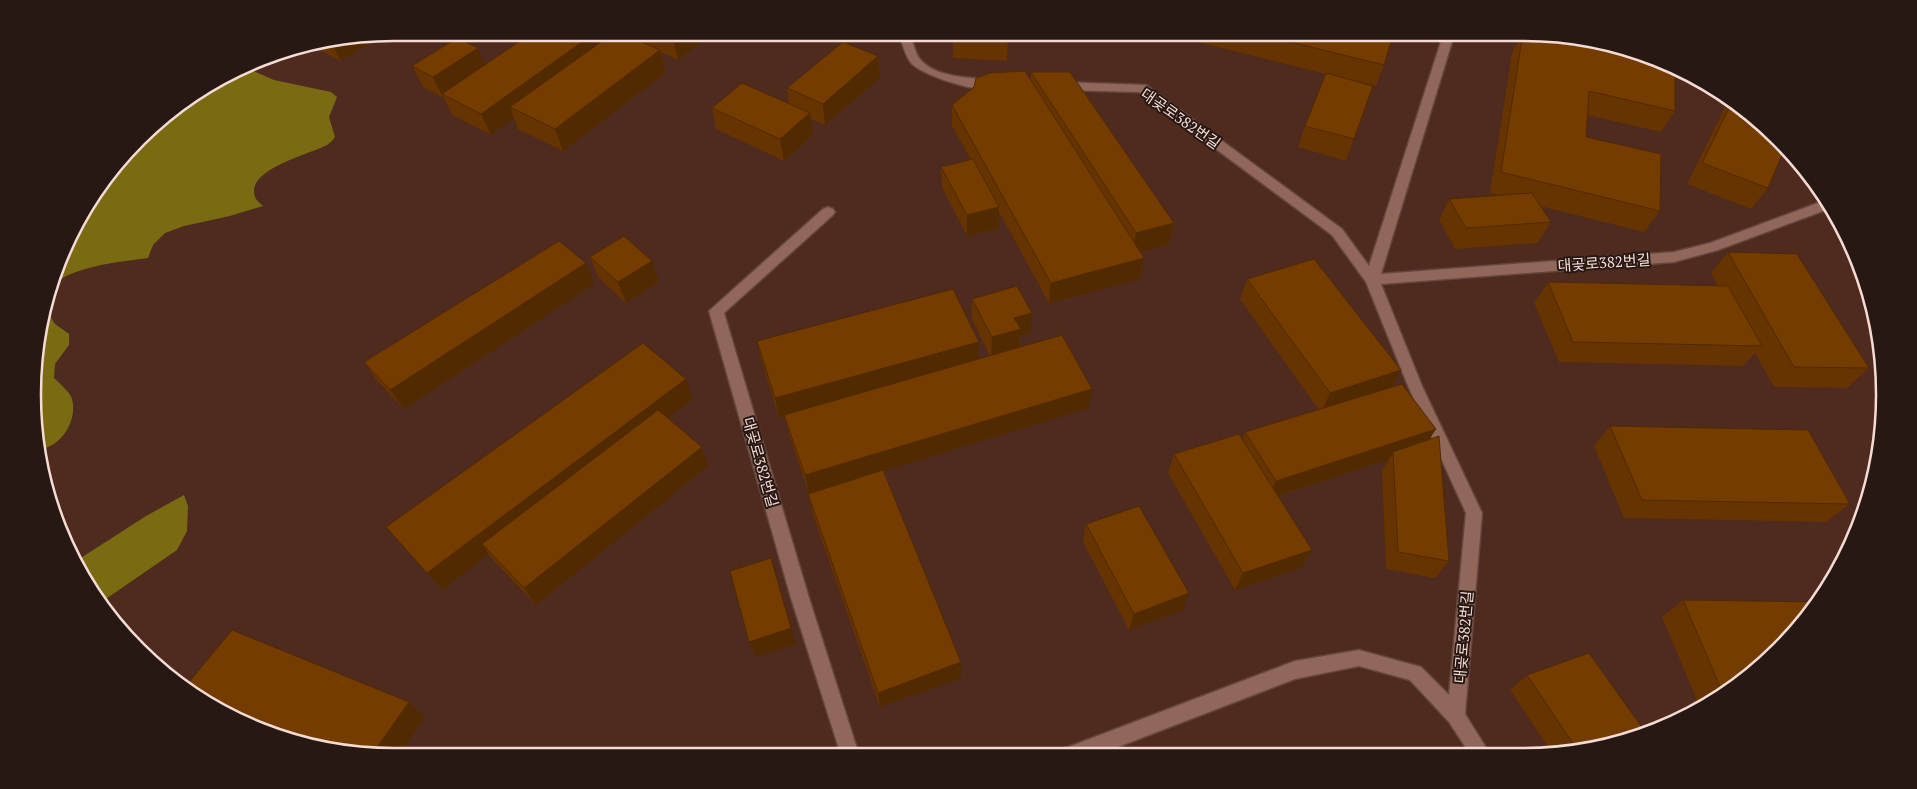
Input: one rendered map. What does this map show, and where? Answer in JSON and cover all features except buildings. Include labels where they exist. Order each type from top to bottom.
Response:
[{"type":"lane","points":[[906,41],[916,61],[927,69],[957,82],[1009,85]]},
{"type":"lane","points":[[1372,280],[1447,41]]},
{"type":"lane","name":"대곶로382번길","points":[[1047,86],[1142,88],[1337,232],[1372,280],[1415,386],[1474,513],[1456,716]]},
{"type":"lane","name":"대곶로382번길","points":[[1372,280],[1674,257],[1713,247],[1821,207]]},
{"type":"lane","name":"대곶로382번길","points":[[828,212],[716,311],[848,748]]},
{"type":"lane","name":"대곶로382번길","points":[[1089,748],[1295,670],[1359,658],[1415,673],[1456,716],[1477,748]]},
{"type":"shaded area","points":[[253,71],[274,80],[331,92],[337,97],[329,117],[335,137],[327,145],[281,164],[260,178],[255,187],[255,197],[263,206],[230,216],[184,226],[165,233],[153,245],[148,258],[95,266],[60,280],[78,238],[114,179],[162,129],[198,101]]},
{"type":"shaded area","points":[[50,316],[55,324],[69,334],[69,345],[55,364],[54,378],[69,394],[73,407],[70,424],[66,431],[54,444],[45,447],[44,441],[41,394],[44,348]]},
{"type":"shaded area","points":[[184,495],[188,506],[187,531],[177,550],[106,599],[82,557],[146,516]]}]
